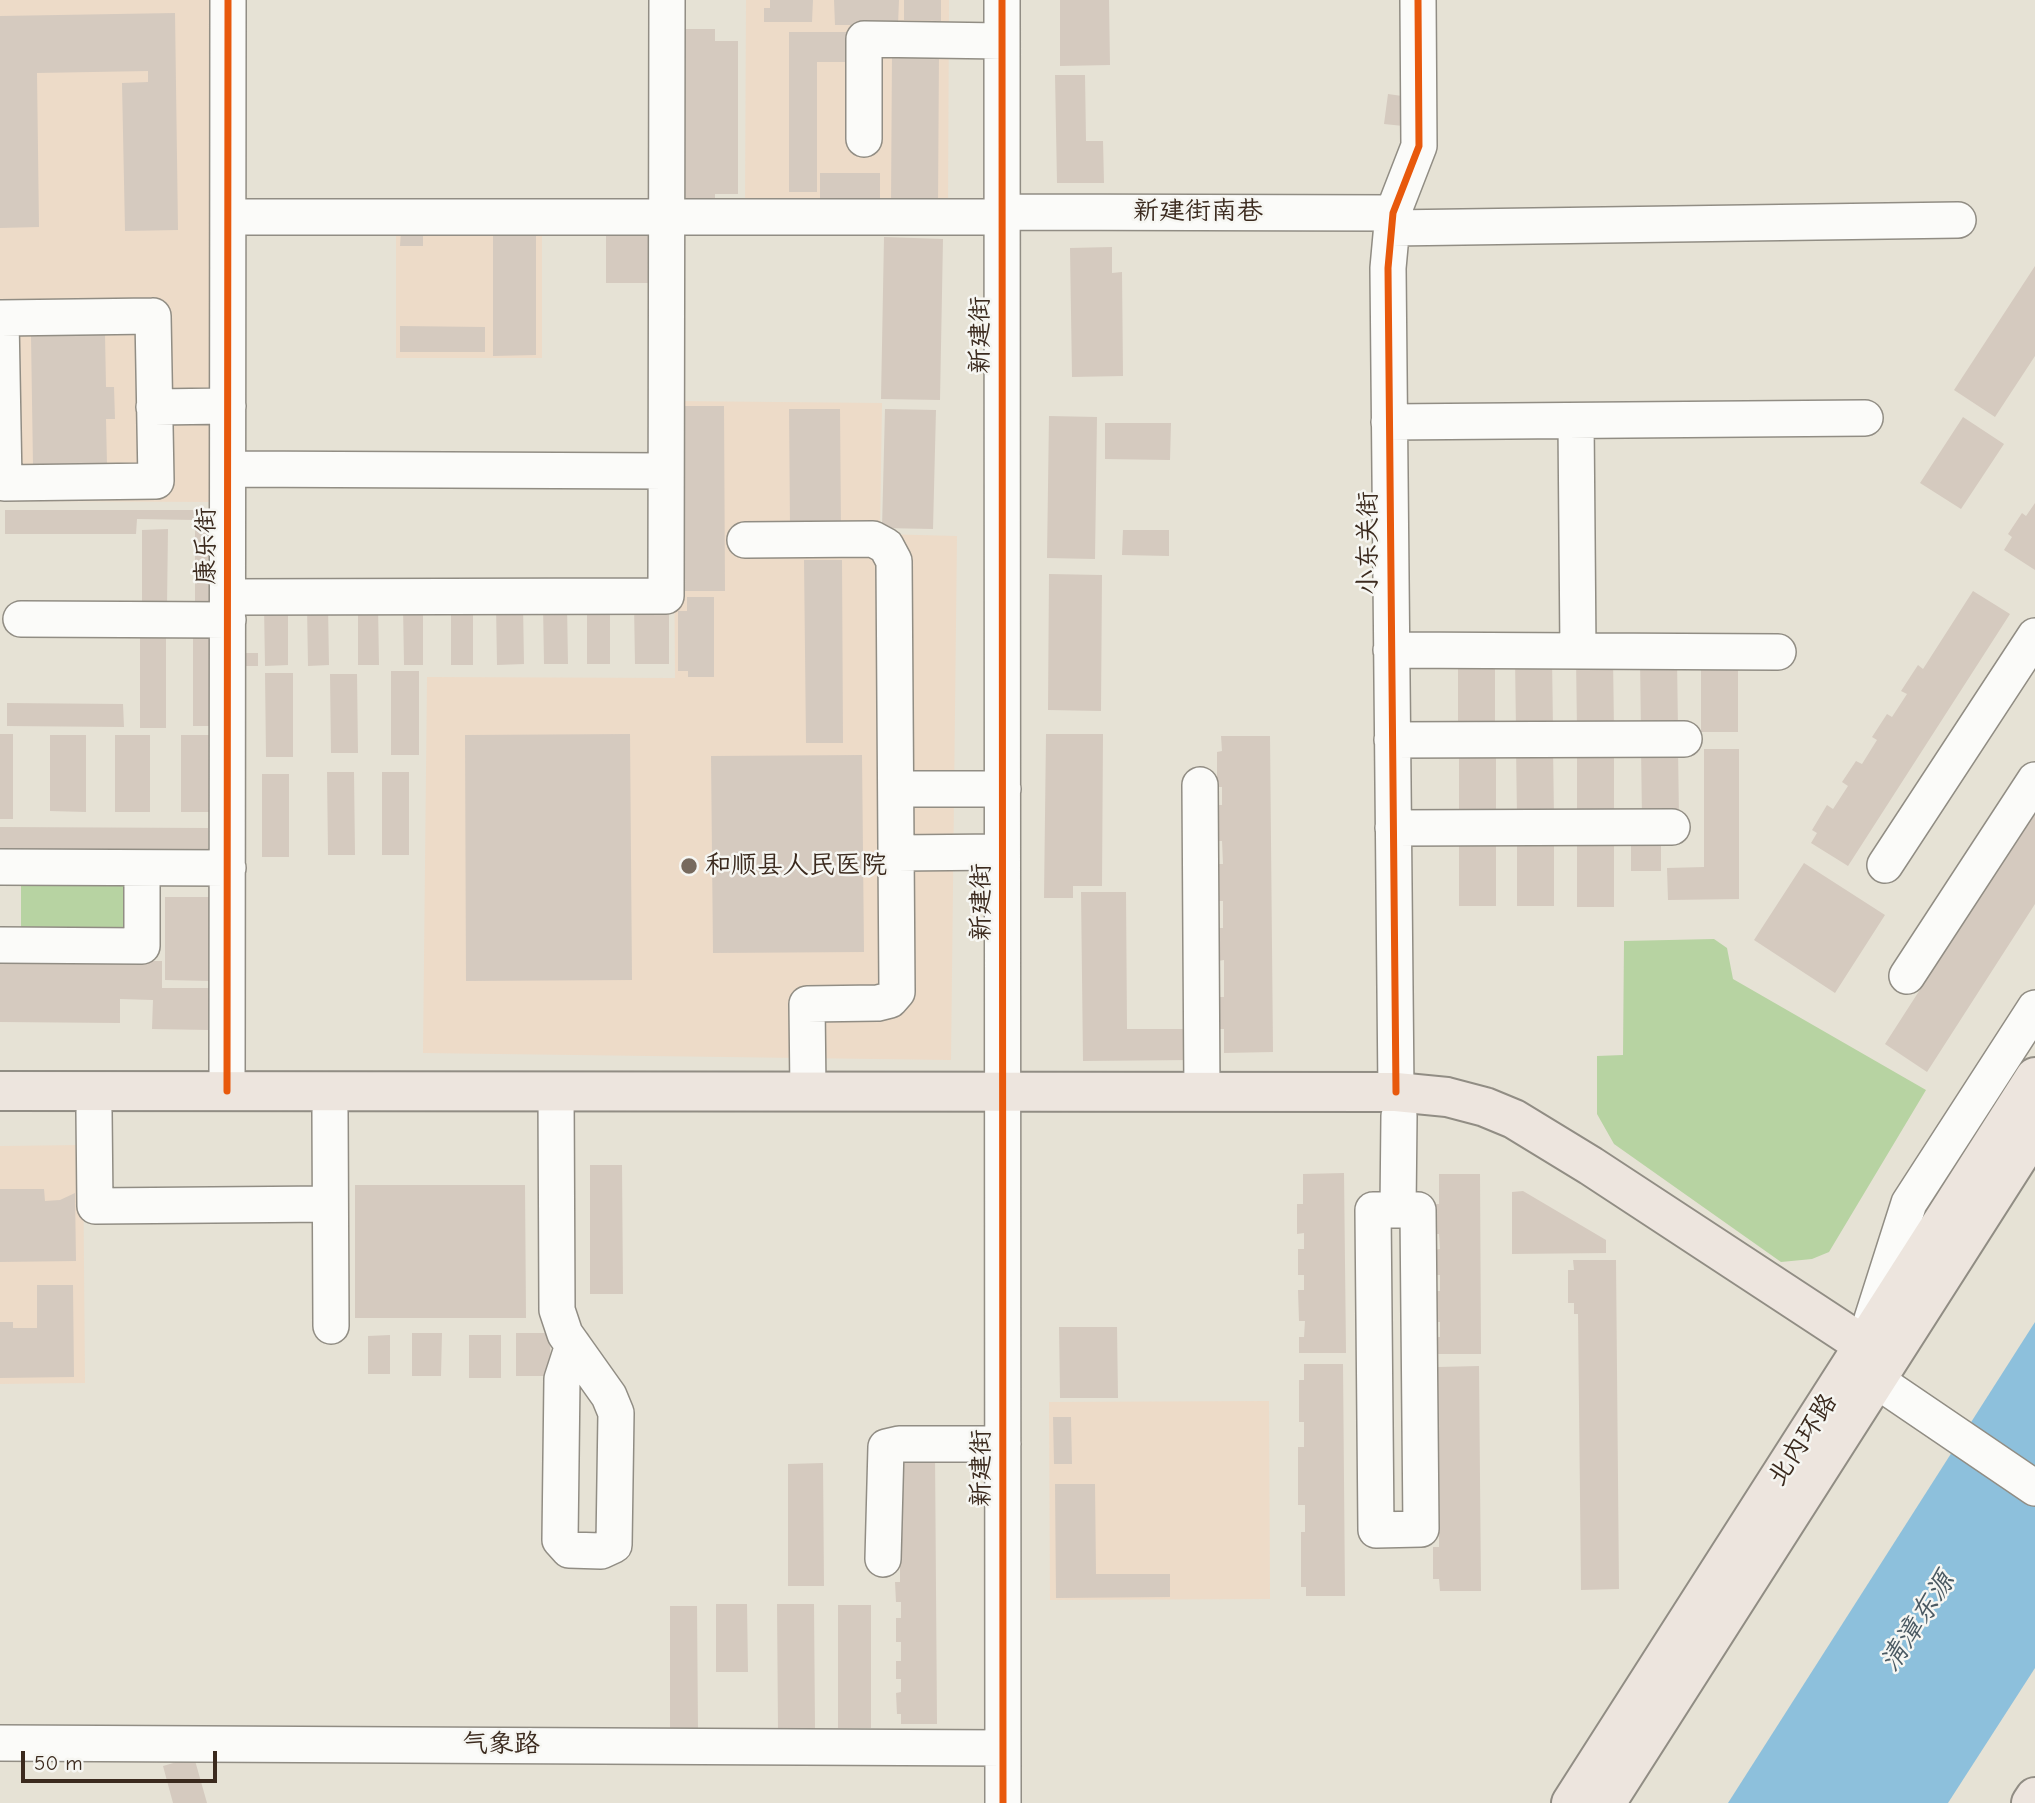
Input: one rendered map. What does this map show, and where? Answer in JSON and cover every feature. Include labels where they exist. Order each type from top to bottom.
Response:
[{"type":"main road","name":"北内环路","points":[[1606,1803],[1869,1363],[2035,1077]]},
{"type":"main road","points":[[0,1091],[227,1091],[556,1102],[1397,1104],[1447,1097],[1485,1107],[1514,1119],[1591,1166],[1869,1363]]},
{"type":"main road","points":[[0,1112],[330,1112],[808,1092],[1003,1102],[1202,1091],[1397,1104]]},
{"type":"main road","name":"北内环路","points":[[1571,1803],[1869,1363],[2035,1131]]},
{"type":"main road","points":[[2031,1803],[2035,1797]]},
{"type":"street","name":"康乐街","points":[[227,1091],[228,0]]},
{"type":"street","points":[[21,619],[228,608],[666,596],[667,0]]},
{"type":"street","name":"新建街","points":[[1002,0],[1003,1803]]},
{"type":"street","name":"小东关街","points":[[1398,1210],[1388,268],[1393,220],[1419,146],[1418,0]]},
{"type":"street","points":[[863,139],[864,39],[1002,41]]},
{"type":"street","name":"新建街南巷","points":[[228,218],[1002,214],[1393,220],[1958,220]]},
{"type":"street","points":[[153,316],[154,407],[156,481],[4,483],[1,318],[153,316]]},
{"type":"street","points":[[154,407],[228,406]]},
{"type":"street","points":[[1389,422],[1865,418]]},
{"type":"street","points":[[1576,421],[1578,651]]},
{"type":"street","points":[[228,470],[666,471]]},
{"type":"street","points":[[746,540],[873,539],[886,546],[894,561],[897,992],[890,1000],[878,1003],[807,1004],[808,1092]]},
{"type":"street","points":[[1885,865],[2035,636]]},
{"type":"street","points":[[1391,650],[1779,652]]},
{"type":"street","points":[[1392,740],[1684,739]]},
{"type":"street","points":[[1907,976],[2035,780]]},
{"type":"street","points":[[1200,785],[1202,1091]]},
{"type":"street","points":[[896,789],[1003,789]]},
{"type":"street","points":[[1393,828],[1672,827]]},
{"type":"street","points":[[897,853],[1002,852]]},
{"type":"street","points":[[0,867],[228,868]]},
{"type":"street","points":[[0,945],[142,946],[142,868]]},
{"type":"street","points":[[2035,1008],[1909,1203],[1869,1363],[1954,1419],[2035,1460]]},
{"type":"street","points":[[556,1102],[557,1310],[565,1334],[573,1345],[609,1396],[615,1413],[614,1545],[601,1551],[569,1550],[560,1540],[562,1379],[573,1345]]},
{"type":"street","points":[[94,1112],[95,1206],[330,1204]]},
{"type":"street","points":[[330,1112],[331,1326]]},
{"type":"street","points":[[1373,1210],[1398,1210],[1418,1210],[1421,1529],[1376,1530],[1373,1210]]},
{"type":"street","points":[[1954,1419],[2035,1488]]},
{"type":"street","points":[[883,1559],[886,1447],[899,1444],[1003,1444]]},
{"type":"street","name":"气象路","points":[[0,1743],[1003,1748]]},
{"type":"shaded area","points":[[0,0],[211,0],[210,502],[0,501]]},
{"type":"shaded area","points":[[746,0],[949,0],[948,210],[745,209]]},
{"type":"shaded area","points":[[396,228],[542,228],[542,358],[396,358]]},
{"type":"shaded area","name":"和顺县人民医院","points":[[673,401],[882,403],[880,534],[957,536],[951,1060],[423,1053],[427,677],[675,678]]},
{"type":"shaded area","points":[[83,1145],[85,1383],[0,1384],[0,1146]]},
{"type":"shaded area","points":[[1269,1401],[1270,1599],[1050,1600],[1049,1402]]},
{"type":"green space","points":[[21,881],[124,881],[124,935],[21,934]]},
{"type":"green space","points":[[1714,939],[1727,948],[1733,979],[1926,1090],[1829,1252],[1812,1259],[1781,1262],[1614,1144],[1597,1114],[1597,1056],[1623,1055],[1624,941]]},
{"type":"water","name":"清漳东源","points":[[2035,1322],[2035,1668],[1948,1803],[1728,1803]]},
{"type":"building","points":[[770,0],[813,0],[812,22],[764,22],[764,8],[770,8]]},
{"type":"building","points":[[834,0],[899,0],[898,25],[835,25]]},
{"type":"building","points":[[904,0],[941,0],[941,21],[904,20]]},
{"type":"building","points":[[1060,0],[1109,0],[1110,65],[1060,66]]},
{"type":"building","points":[[175,13],[178,230],[125,231],[122,83],[148,82],[148,71],[37,73],[39,227],[0,228],[0,16]]},
{"type":"building","points":[[684,29],[715,29],[715,41],[738,41],[738,194],[715,194],[715,205],[683,205]]},
{"type":"building","points":[[789,32],[853,32],[853,62],[817,62],[817,192],[789,192]]},
{"type":"building","points":[[892,52],[939,52],[938,206],[891,205]]},
{"type":"building","points":[[1055,75],[1085,75],[1086,141],[1103,141],[1104,183],[1057,183]]},
{"type":"building","points":[[1388,94],[1416,98],[1413,127],[1384,124]]},
{"type":"building","points":[[820,173],[880,173],[880,203],[820,203]]},
{"type":"building","points":[[606,227],[648,227],[648,283],[606,283]]},
{"type":"building","points":[[401,231],[423,231],[423,246],[400,246]]},
{"type":"building","points":[[493,233],[536,233],[536,355],[493,356]]},
{"type":"building","points":[[884,237],[943,239],[940,400],[881,399]]},
{"type":"building","points":[[1112,247],[1112,273],[1122,272],[1123,376],[1072,377],[1070,248]]},
{"type":"building","points":[[2035,266],[2035,356],[1995,417],[1954,390]]},
{"type":"building","points":[[400,326],[485,327],[485,352],[400,352]]},
{"type":"building","points":[[105,334],[106,387],[114,387],[115,419],[106,419],[107,465],[33,466],[31,336]]},
{"type":"building","points":[[676,406],[724,406],[725,591],[677,591]]},
{"type":"building","points":[[789,409],[840,409],[841,528],[790,528]]},
{"type":"building","points":[[885,409],[936,410],[933,529],[882,528]]},
{"type":"building","points":[[1049,416],[1097,417],[1095,559],[1047,558]]},
{"type":"building","points":[[1963,417],[2004,444],[1961,509],[1920,483]]},
{"type":"building","points":[[1105,423],[1171,423],[1170,460],[1105,459]]},
{"type":"building","points":[[2035,503],[2035,570],[2004,550],[2012,537],[2008,534],[2022,513],[2026,516]]},
{"type":"building","points":[[5,510],[217,510],[218,603],[195,603],[195,520],[137,519],[136,534],[5,534]]},
{"type":"building","points":[[168,529],[167,606],[142,607],[142,530]]},
{"type":"building","points":[[1123,530],[1169,530],[1169,556],[1122,555]]},
{"type":"building","points":[[804,560],[842,560],[843,743],[806,743]]},
{"type":"building","points":[[1049,574],[1102,575],[1101,711],[1048,710]]},
{"type":"building","points":[[1973,591],[2010,614],[1848,866],[1811,843],[1817,833],[1812,830],[1827,805],[1833,809],[1848,786],[1842,782],[1856,761],[1862,764],[1877,740],[1872,737],[1887,714],[1892,717],[1907,694],[1901,691],[1918,665],[1923,669]]},
{"type":"building","points":[[687,597],[714,597],[714,677],[688,677],[688,671],[678,671],[678,611],[687,611]]},
{"type":"building","points":[[496,604],[523,604],[524,664],[497,665]]},
{"type":"building","points":[[543,604],[567,604],[568,664],[544,664]]},
{"type":"building","points":[[587,604],[610,604],[610,664],[587,664]]},
{"type":"building","points":[[634,604],[669,604],[669,664],[635,664]]},
{"type":"building","points":[[264,605],[288,606],[288,665],[265,666]]},
{"type":"building","points":[[307,605],[328,605],[329,665],[308,666]]},
{"type":"building","points":[[358,605],[378,605],[379,665],[358,665]]},
{"type":"building","points":[[403,605],[423,605],[423,665],[404,665]]},
{"type":"building","points":[[451,605],[473,605],[473,665],[451,665]]},
{"type":"building","points":[[140,633],[166,633],[166,728],[140,728]]},
{"type":"building","points":[[193,636],[215,636],[215,726],[193,726]]},
{"type":"building","points":[[242,653],[258,653],[258,666],[242,666]]},
{"type":"building","points":[[1458,658],[1495,658],[1495,729],[1458,729]]},
{"type":"building","points":[[1515,658],[1552,658],[1553,729],[1516,729]]},
{"type":"building","points":[[1576,658],[1613,658],[1614,729],[1577,729]]},
{"type":"building","points":[[1640,659],[1677,659],[1678,730],[1641,730]]},
{"type":"building","points":[[1701,662],[1738,662],[1738,732],[1701,732]]},
{"type":"building","points":[[391,671],[419,671],[419,755],[391,755]]},
{"type":"building","points":[[265,673],[293,673],[293,757],[266,757]]},
{"type":"building","points":[[330,674],[357,674],[358,753],[331,753]]},
{"type":"building","points":[[7,703],[123,704],[124,727],[7,726]]},
{"type":"building","points":[[0,734],[13,734],[13,819],[0,819]]},
{"type":"building","points":[[630,734],[632,980],[466,981],[465,735]]},
{"type":"building","points":[[1046,734],[1103,734],[1102,886],[1073,886],[1073,898],[1044,898]]},
{"type":"building","points":[[50,735],[86,735],[86,812],[50,811]]},
{"type":"building","points":[[115,735],[150,735],[150,812],[115,812]]},
{"type":"building","points":[[181,735],[215,735],[215,812],[181,812]]},
{"type":"building","points":[[1221,736],[1270,736],[1273,1052],[1224,1053],[1224,1029],[1217,1029],[1217,997],[1224,997],[1224,960],[1218,961],[1218,928],[1223,928],[1223,901],[1217,901],[1217,864],[1223,864],[1222,841],[1218,841],[1218,805],[1222,805],[1222,787],[1217,787],[1217,752],[1222,751]]},
{"type":"building","points":[[1459,747],[1496,747],[1496,817],[1459,818]]},
{"type":"building","points":[[1516,747],[1553,747],[1554,817],[1517,817]]},
{"type":"building","points":[[1577,747],[1614,747],[1614,818],[1577,818]]},
{"type":"building","points":[[1641,748],[1678,748],[1679,818],[1642,819]]},
{"type":"building","points":[[1704,749],[1739,749],[1739,899],[1668,900],[1667,868],[1704,867]]},
{"type":"building","points":[[862,755],[864,952],[713,953],[711,756]]},
{"type":"building","points":[[327,772],[354,772],[355,855],[328,855]]},
{"type":"building","points":[[382,772],[409,772],[409,855],[382,855]]},
{"type":"building","points":[[262,774],[289,774],[289,857],[262,857]]},
{"type":"building","points":[[2035,811],[2035,904],[1927,1072],[1885,1044]]},
{"type":"building","points":[[0,827],[208,828],[208,854],[0,853]]},
{"type":"building","points":[[1496,835],[1496,906],[1459,906],[1459,836]]},
{"type":"building","points":[[1554,835],[1554,906],[1517,906],[1517,836]]},
{"type":"building","points":[[1577,836],[1614,836],[1614,907],[1577,907]]},
{"type":"building","points":[[1631,836],[1661,836],[1661,871],[1631,871]]},
{"type":"building","points":[[1804,863],[1885,915],[1835,993],[1754,940]]},
{"type":"building","points":[[1081,892],[1126,892],[1127,1029],[1191,1029],[1192,1060],[1083,1061]]},
{"type":"building","points":[[165,897],[211,897],[211,981],[165,980]]},
{"type":"building","points":[[0,961],[162,961],[162,988],[209,988],[210,1030],[152,1029],[153,1000],[120,999],[120,1023],[0,1022]]},
{"type":"building","points":[[590,1165],[622,1165],[623,1294],[590,1294]]},
{"type":"building","points":[[1344,1173],[1346,1353],[1299,1353],[1299,1337],[1304,1337],[1305,1321],[1299,1321],[1298,1290],[1304,1290],[1304,1275],[1298,1275],[1298,1249],[1304,1249],[1304,1233],[1297,1234],[1297,1204],[1303,1204],[1303,1174]]},
{"type":"building","points":[[1439,1174],[1480,1174],[1481,1354],[1434,1354],[1434,1337],[1440,1337],[1440,1322],[1435,1322],[1434,1291],[1440,1291],[1440,1275],[1434,1275],[1434,1250],[1440,1249],[1439,1234],[1433,1234],[1433,1204],[1439,1204]]},
{"type":"building","points":[[355,1185],[525,1185],[526,1318],[355,1318]]},
{"type":"building","points":[[0,1189],[44,1189],[45,1201],[60,1200],[75,1193],[76,1261],[0,1262]]},
{"type":"building","points":[[1523,1191],[1606,1240],[1606,1253],[1512,1254],[1512,1192]]},
{"type":"building","points":[[1573,1260],[1616,1260],[1619,1589],[1581,1590],[1578,1314],[1574,1314],[1574,1303],[1568,1303],[1568,1270],[1574,1270]]},
{"type":"building","points":[[37,1285],[73,1285],[74,1377],[0,1378],[0,1322],[13,1322],[13,1328],[37,1328]]},
{"type":"building","points":[[1059,1327],[1117,1327],[1118,1398],[1060,1398]]},
{"type":"building","points":[[412,1333],[442,1333],[441,1376],[412,1376]]},
{"type":"building","points":[[516,1333],[550,1333],[551,1376],[516,1376]]},
{"type":"building","points":[[390,1335],[390,1374],[368,1374],[368,1336]]},
{"type":"building","points":[[469,1335],[501,1335],[501,1378],[469,1378]]},
{"type":"building","points":[[1304,1364],[1343,1364],[1345,1596],[1306,1596],[1306,1587],[1301,1587],[1301,1532],[1305,1532],[1305,1505],[1298,1505],[1298,1447],[1304,1447],[1304,1422],[1299,1422],[1299,1380],[1304,1380]]},
{"type":"building","points":[[1479,1366],[1481,1591],[1440,1591],[1439,1579],[1433,1579],[1433,1547],[1439,1547],[1439,1494],[1433,1494],[1432,1466],[1439,1466],[1438,1443],[1432,1443],[1432,1378],[1438,1378],[1438,1367]]},
{"type":"building","points":[[1053,1417],[1071,1417],[1072,1464],[1054,1464]]},
{"type":"building","points":[[899,1453],[935,1453],[937,1724],[901,1724],[901,1714],[897,1714],[896,1693],[901,1692],[901,1679],[896,1679],[896,1661],[901,1661],[901,1642],[896,1642],[896,1618],[901,1618],[901,1602],[896,1602],[895,1582],[900,1582],[900,1564],[895,1563]]},
{"type":"building","points":[[823,1463],[824,1586],[788,1586],[788,1464]]},
{"type":"building","points":[[1055,1484],[1095,1484],[1096,1574],[1170,1574],[1170,1597],[1056,1598]]},
{"type":"building","points":[[716,1604],[747,1604],[748,1672],[716,1672]]},
{"type":"building","points":[[777,1604],[814,1604],[815,1729],[778,1730]]},
{"type":"building","points":[[838,1605],[871,1605],[871,1728],[838,1728]]},
{"type":"building","points":[[670,1606],[697,1606],[698,1732],[670,1732]]},
{"type":"building","points":[[194,1757],[207,1803],[173,1803],[163,1766]]},
{"type":"cycle path","points":[[227,1091],[228,0]]},
{"type":"cycle path","points":[[1002,0],[1003,1803]]},
{"type":"cycle path","points":[[1396,1092],[1388,268],[1393,213],[1419,146],[1418,0]]},
{"type":"place","name":"和顺县人民医院","points":[[689,866]]}]
